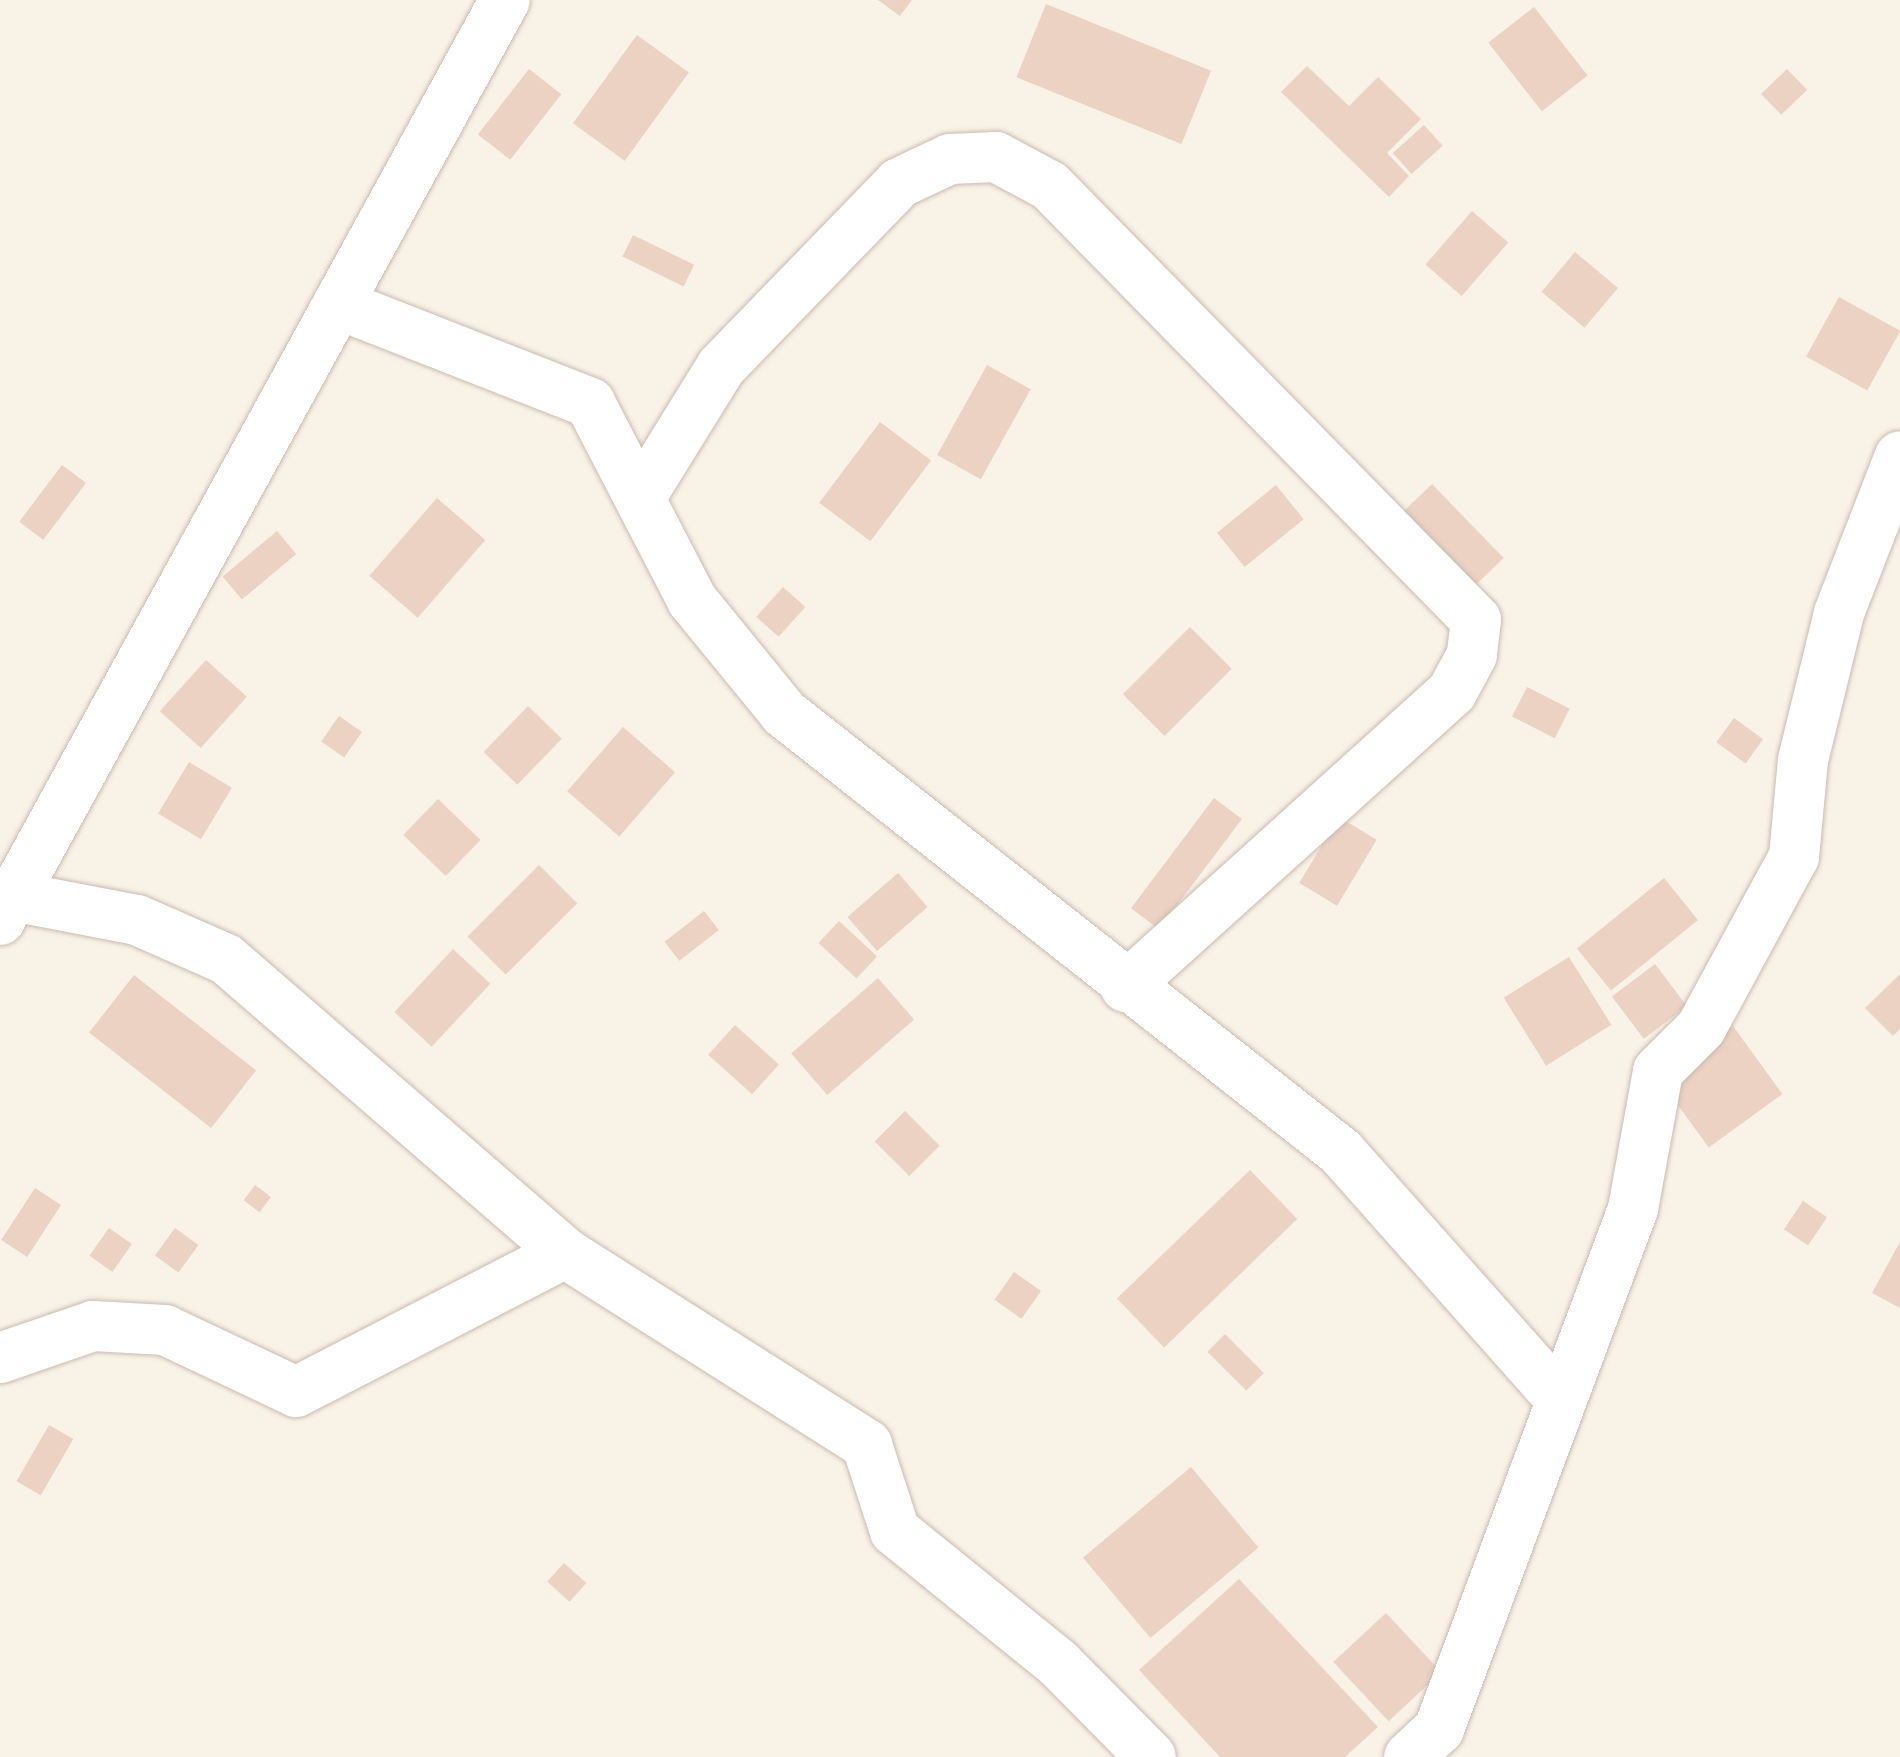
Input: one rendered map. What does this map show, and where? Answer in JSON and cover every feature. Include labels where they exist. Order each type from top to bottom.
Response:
[{"type":"street","points":[[504,0],[338,304],[171,595],[8,908],[137,920],[226,959],[565,1253],[868,1445],[895,1530],[1058,1662],[1151,1757]]},
{"type":"street","points":[[643,493],[721,367],[899,183],[950,159],[996,157],[1050,186],[1476,620],[1452,692],[1126,987]]},
{"type":"street","points":[[338,304],[590,402],[643,493],[692,600],[784,713],[1126,987],[1341,1152],[1560,1399]]},
{"type":"street","points":[[1409,1757],[1439,1729],[1633,1208],[1658,1070],[1701,1028],[1794,857],[1803,760],[1839,613],[1900,456]]},
{"type":"street","points":[[0,1358],[92,1326],[165,1330],[296,1392],[565,1253]]},
{"type":"building","points":[[878,0],[912,0],[900,16]]},
{"type":"building","points":[[1046,4],[1211,71],[1181,144],[1016,77]]},
{"type":"building","points":[[1534,7],[1588,76],[1542,111],[1488,43]]},
{"type":"building","points":[[637,35],[689,73],[625,161],[573,123]]},
{"type":"building","points":[[1307,66],[1349,106],[1378,77],[1421,119],[1387,153],[1409,176],[1389,197],[1281,92]]},
{"type":"building","points":[[529,69],[561,94],[510,160],[478,134]]},
{"type":"building","points":[[1787,69],[1807,90],[1781,115],[1761,94]]},
{"type":"building","points":[[1424,125],[1443,146],[1412,174],[1393,153]]},
{"type":"building","points":[[1472,211],[1508,242],[1462,296],[1425,265]]},
{"type":"building","points":[[633,235],[694,265],[684,286],[622,257]]},
{"type":"building","points":[[1575,252],[1618,288],[1584,328],[1542,292]]},
{"type":"building","points":[[1839,297],[1900,331],[1867,390],[1806,356]]},
{"type":"building","points":[[987,365],[1031,389],[981,479],[937,455]]},
{"type":"building","points":[[880,422],[931,461],[870,541],[819,503]]},
{"type":"building","points":[[62,465],[86,483],[43,540],[19,522]]},
{"type":"building","points":[[1432,484],[1504,558],[1473,587],[1402,513]]},
{"type":"building","points":[[1276,485],[1304,519],[1245,567],[1217,533]]},
{"type":"building","points":[[437,498],[485,540],[418,618],[369,576]]},
{"type":"building","points":[[277,531],[296,554],[242,600],[223,577]]},
{"type":"building","points":[[783,587],[805,607],[779,637],[756,617]]},
{"type":"building","points":[[1190,627],[1232,669],[1165,736],[1123,694]]},
{"type":"building","points":[[206,660],[247,697],[201,748],[160,711]]},
{"type":"building","points":[[1527,687],[1570,709],[1555,738],[1512,716]]},
{"type":"building","points":[[528,706],[562,739],[517,785],[484,752]]},
{"type":"building","points":[[339,716],[362,732],[344,757],[321,741]]},
{"type":"building","points":[[1734,718],[1763,739],[1745,763],[1716,742]]},
{"type":"building","points":[[623,727],[675,772],[619,836],[567,791]]},
{"type":"building","points":[[189,762],[232,788],[201,839],[158,813]]},
{"type":"building","points":[[1214,798],[1242,819],[1159,929],[1131,908]]},
{"type":"building","points":[[438,799],[480,840],[446,876],[403,835]]},
{"type":"building","points":[[1339,817],[1377,840],[1337,906],[1299,883]]},
{"type":"building","points":[[539,865],[577,903],[506,975],[468,936]]},
{"type":"building","points":[[898,873],[928,907],[877,951],[847,917]]},
{"type":"building","points":[[1664,878],[1698,920],[1611,990],[1577,948]]},
{"type":"building","points":[[704,911],[719,930],[679,961],[665,942]]},
{"type":"building","points":[[839,921],[877,956],[857,978],[819,943]]},
{"type":"building","points":[[453,949],[490,984],[432,1047],[394,1012]]},
{"type":"building","points":[[1569,957],[1611,1025],[1546,1066],[1504,998]]},
{"type":"building","points":[[1655,964],[1687,1006],[1644,1039],[1612,996]]},
{"type":"building","points":[[1900,974],[1900,1029],[1893,1036],[1865,1008]]},
{"type":"building","points":[[134,975],[256,1070],[211,1128],[89,1033]]},
{"type":"building","points":[[878,978],[914,1020],[827,1095],[791,1053]]},
{"type":"building","points":[[735,1025],[779,1064],[752,1094],[708,1055]]},
{"type":"building","points":[[1733,1026],[1782,1094],[1709,1147],[1659,1079]]},
{"type":"building","points":[[905,1111],[940,1146],[909,1176],[875,1141]]},
{"type":"building","points":[[1250,1170],[1297,1219],[1164,1347],[1117,1299]]},
{"type":"building","points":[[255,1185],[271,1197],[260,1212],[244,1200]]},
{"type":"building","points":[[35,1188],[61,1205],[27,1257],[1,1240]]},
{"type":"building","points":[[1803,1201],[1827,1217],[1808,1245],[1784,1229]]},
{"type":"building","points":[[109,1228],[132,1244],[112,1272],[89,1256]]},
{"type":"building","points":[[175,1228],[198,1245],[178,1273],[155,1256]]},
{"type":"building","points":[[1900,1242],[1900,1308],[1872,1293]]},
{"type":"building","points":[[1014,1272],[1041,1291],[1022,1319],[994,1300]]},
{"type":"building","points":[[1225,1334],[1264,1373],[1246,1391],[1207,1352]]},
{"type":"building","points":[[49,1425],[73,1439],[41,1495],[16,1481]]},
{"type":"building","points":[[1191,1467],[1258,1547],[1150,1638],[1083,1558]]},
{"type":"building","points":[[564,1563],[586,1583],[570,1602],[547,1582]]},
{"type":"building","points":[[1239,1579],[1378,1727],[1345,1757],[1220,1757],[1139,1670]]},
{"type":"building","points":[[1386,1613],[1441,1672],[1389,1721],[1333,1662]]}]
